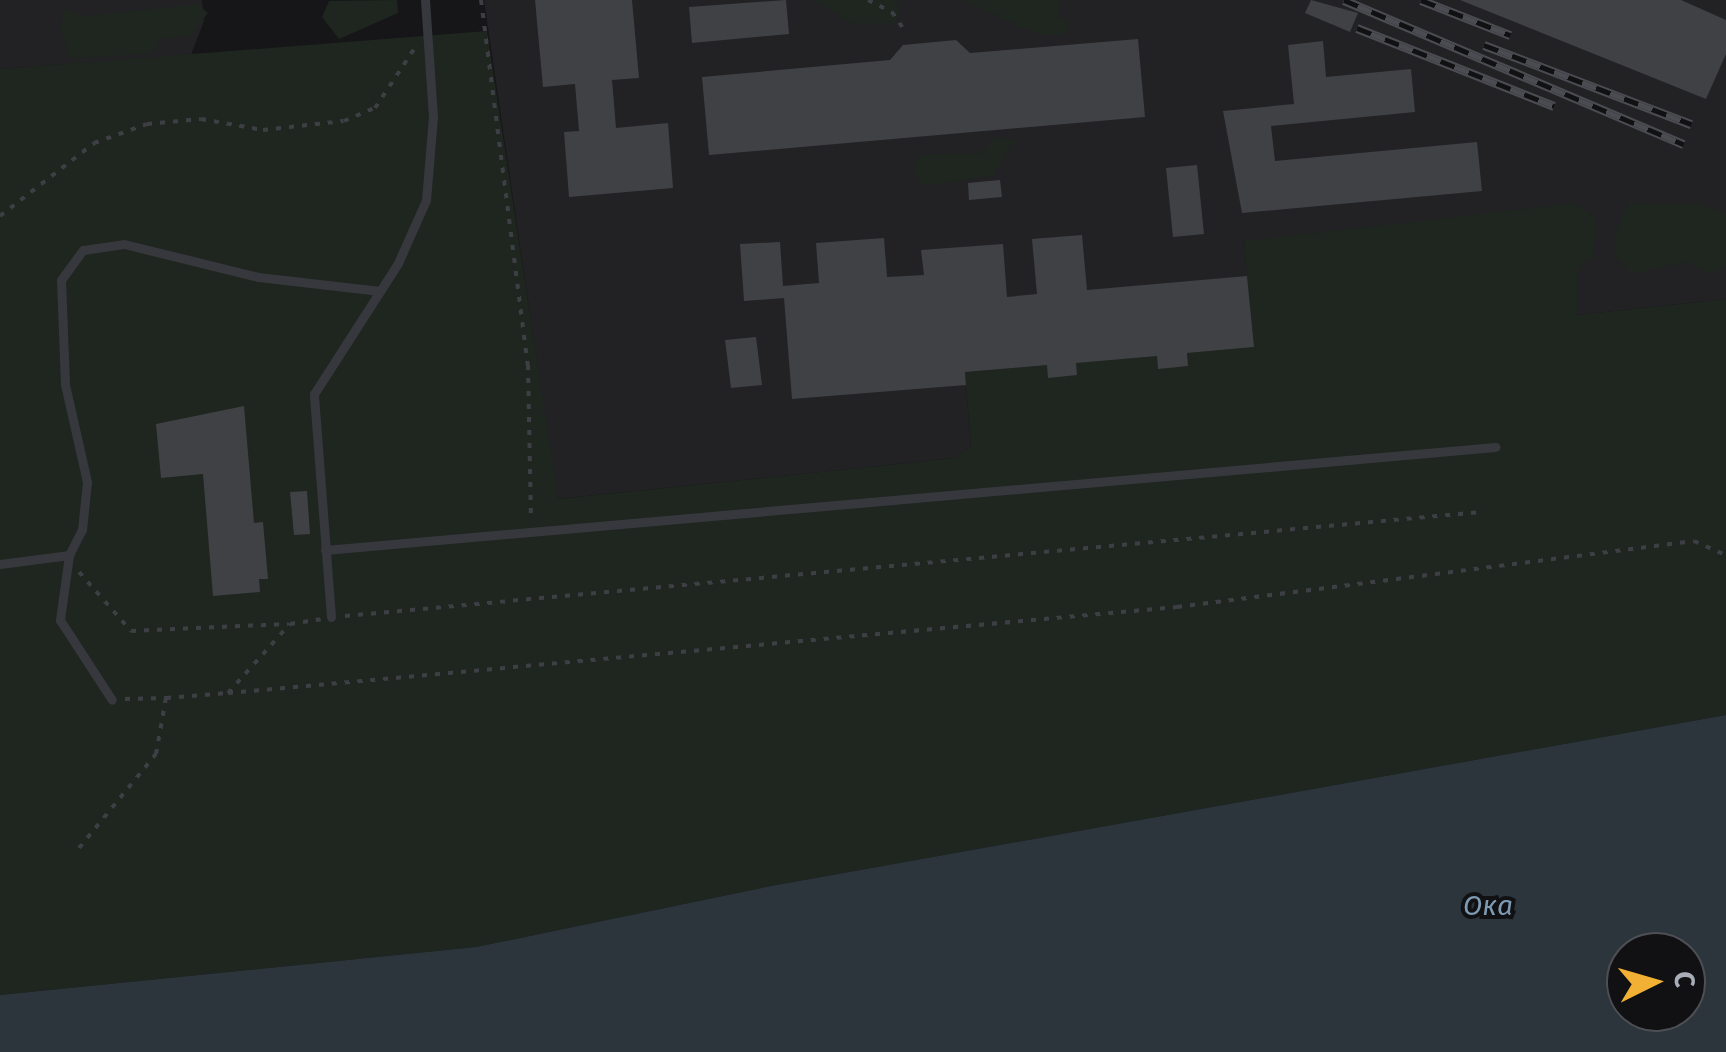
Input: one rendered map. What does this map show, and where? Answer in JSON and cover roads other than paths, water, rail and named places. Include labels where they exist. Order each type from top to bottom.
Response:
[{"type":"lane","points":[[331,617],[314,394],[380,291],[426,200],[433,117],[424,0]]},
{"type":"lane","points":[[112,700],[60,620],[69,555],[82,530],[87,482],[65,384],[61,280],[83,250],[124,244],[258,278],[380,291]]},
{"type":"lane","points":[[326,550],[532,528],[1495,447]]},
{"type":"lane","points":[[0,564],[69,555]]},
{"type":"water","name":"Ока","points":[[1726,715],[1726,1052],[0,1052],[0,995],[476,947],[771,886]]},
{"type":"railway","points":[[1344,0],[1684,144]]},
{"type":"railway","points":[[1421,0],[1510,35]]},
{"type":"railway","points":[[1357,28],[1554,106]]},
{"type":"railway","points":[[1484,45],[1691,124]]}]
